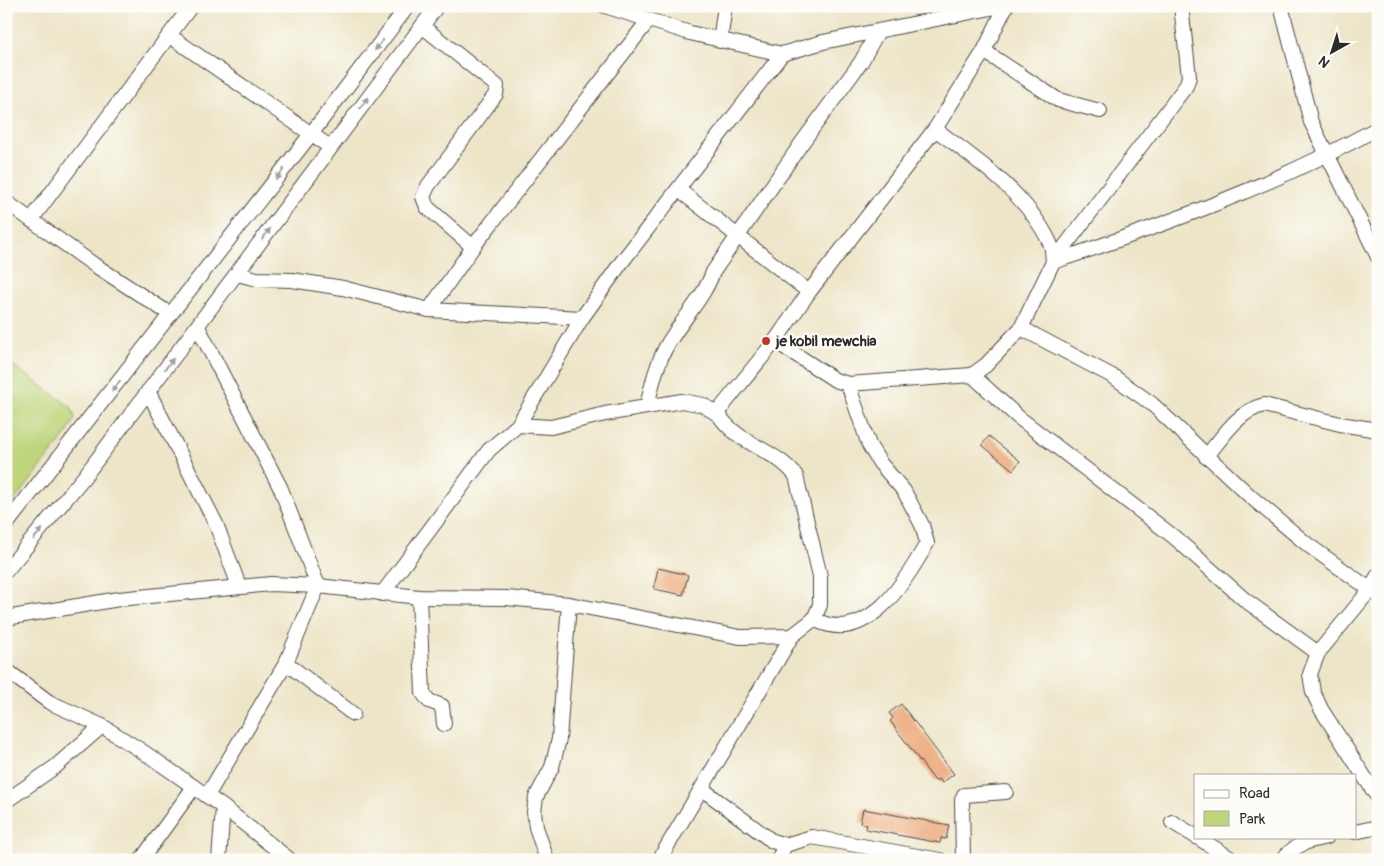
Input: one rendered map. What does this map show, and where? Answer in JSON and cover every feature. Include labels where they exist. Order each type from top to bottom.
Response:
[{"type":"street","points":[[32,220],[191,6]]},
{"type":"street","points":[[6,525],[312,134],[408,6]]},
{"type":"street","points":[[6,571],[84,477],[198,327],[330,147],[438,6]]},
{"type":"street","points":[[605,6],[648,21],[720,41],[782,54],[823,42],[877,33],[1001,6]]},
{"type":"street","points":[[720,41],[725,6]]},
{"type":"street","points":[[719,416],[721,408],[775,341],[809,292],[935,129],[984,51],[1006,6]]},
{"type":"street","points":[[775,341],[835,380],[848,384],[972,375],[986,365],[1021,328],[1053,262],[1186,86],[1189,77],[1181,6]]},
{"type":"street","points":[[1281,6],[1311,122],[1378,257]]},
{"type":"street","points":[[429,310],[474,247],[648,21]]},
{"type":"street","points":[[422,26],[497,86],[496,94],[428,186],[423,198],[427,207],[474,247]]},
{"type":"street","points":[[647,406],[658,364],[667,346],[707,290],[713,272],[861,62],[877,33]]},
{"type":"street","points":[[170,36],[330,147]]},
{"type":"street","points":[[984,51],[1058,100],[1100,111]]},
{"type":"street","points":[[382,594],[489,450],[518,425],[582,318],[621,263],[782,54]]},
{"type":"street","points":[[1053,262],[1174,222],[1277,179],[1329,155],[1378,128]]},
{"type":"street","points":[[935,129],[981,164],[1024,204],[1051,244],[1053,262]]},
{"type":"street","points":[[679,190],[809,292]]},
{"type":"street","points":[[6,202],[170,314]]},
{"type":"street","points":[[236,274],[257,280],[292,280],[342,288],[429,310],[582,318]]},
{"type":"street","points":[[198,327],[281,489],[318,586],[286,663],[207,796]]},
{"type":"street","points":[[1021,328],[1114,377],[1152,404],[1206,457],[1308,545],[1374,593]]},
{"type":"street","points":[[972,375],[1018,417],[1174,537],[1245,600],[1318,653]]},
{"type":"street","points":[[814,619],[826,626],[842,626],[861,622],[879,609],[904,582],[927,543],[922,525],[904,491],[880,463],[869,445],[848,384]]},
{"type":"street","points":[[148,391],[216,524],[239,586]]},
{"type":"street","points":[[518,425],[551,428],[647,406],[682,401],[703,405],[719,416],[726,426],[745,440],[788,464],[796,476],[820,576],[820,605],[814,619],[792,636],[659,860]]},
{"type":"street","points":[[1206,457],[1242,415],[1251,408],[1264,405],[1340,424],[1378,430]]},
{"type":"street","points":[[1378,575],[1374,593],[1318,653],[1310,674],[1313,692],[1321,709],[1378,798]]},
{"type":"street","points":[[6,618],[111,600],[271,584],[318,586],[419,597],[507,598],[569,604],[740,637],[792,636]]},
{"type":"street","points":[[419,597],[423,693],[425,698],[442,706],[444,724]]},
{"type":"street","points":[[547,860],[536,827],[534,812],[536,797],[552,767],[559,739],[569,604]]},
{"type":"street","points":[[286,663],[353,714]]},
{"type":"street","points":[[6,670],[49,702],[102,726],[194,787],[223,807],[290,860]]},
{"type":"street","points":[[6,801],[55,767],[102,726]]},
{"type":"street","points":[[141,860],[194,787]]},
{"type":"street","points":[[702,789],[772,841],[785,845],[812,837],[940,860]]},
{"type":"street","points":[[962,860],[962,799],[964,795],[1006,792]]},
{"type":"street","points":[[219,860],[223,807]]},
{"type":"street","points":[[1172,822],[1194,836]]},
{"type":"street","points":[[1356,832],[1378,827]]},
{"type":"street","points":[[1198,838],[1234,860]]},
{"type":"street","points":[[1282,860],[1291,850],[1304,842],[1322,838]]},
{"type":"street","points":[[778,860],[785,845]]},
{"type":"green space","points":[[6,360],[71,407],[75,418],[68,432],[6,512]]},
{"type":"building","points":[[989,436],[1020,461],[1013,470],[982,445]]},
{"type":"building","points":[[658,568],[688,575],[683,595],[654,589]]},
{"type":"building","points":[[901,704],[954,774],[942,783],[939,779],[935,781],[890,721],[893,718],[889,713]]},
{"type":"building","points":[[863,809],[949,825],[946,839],[941,838],[940,843],[866,829],[867,825],[860,823]]},
{"type":"place","name":"je kobil mewchia","points":[[766,341]]}]
